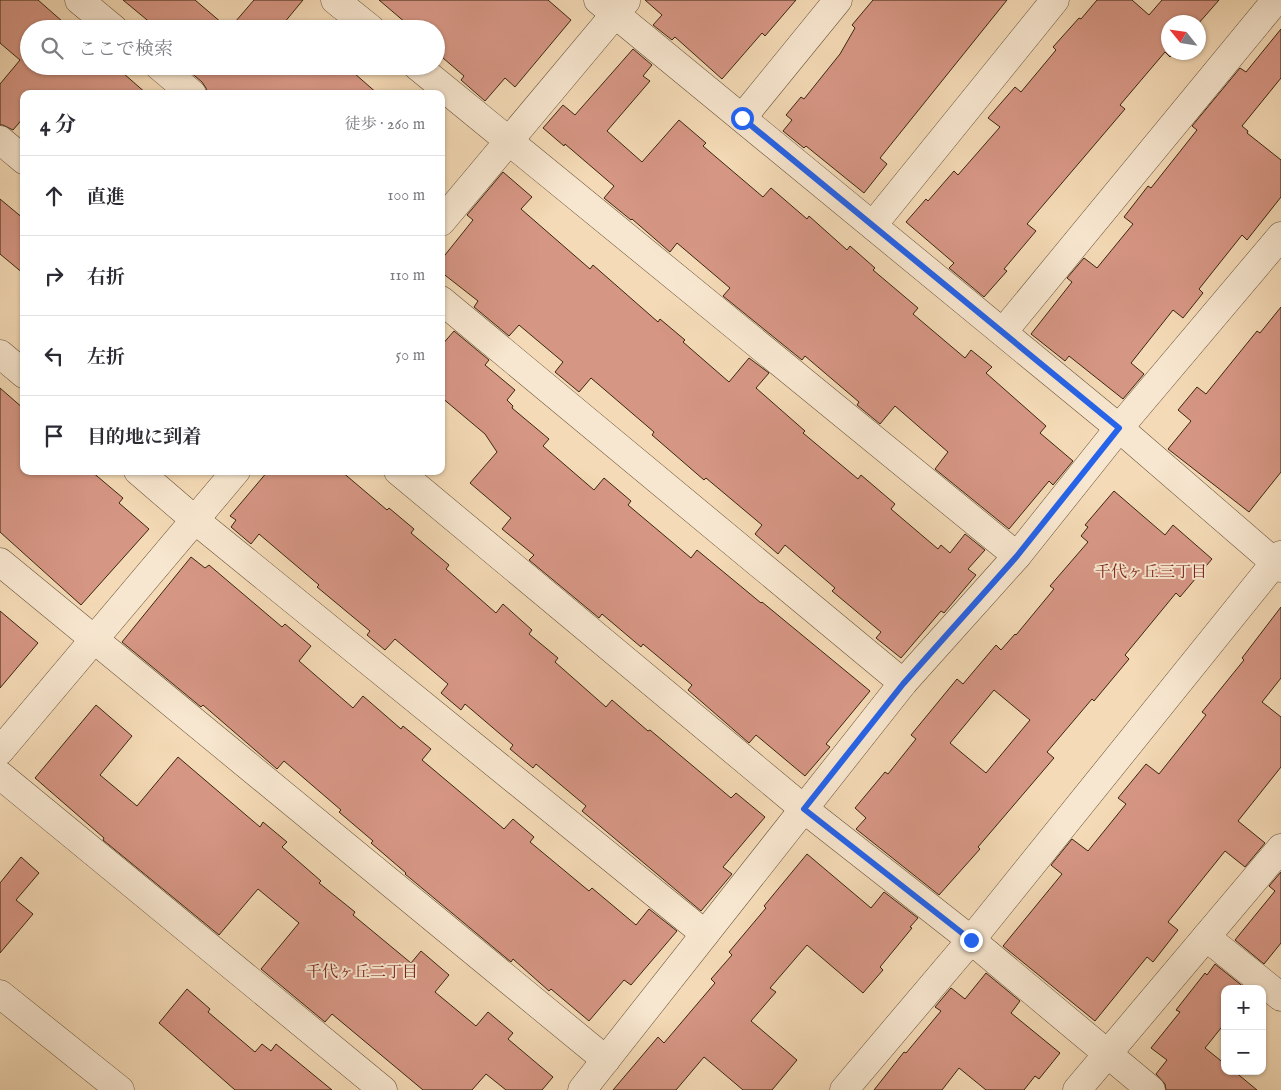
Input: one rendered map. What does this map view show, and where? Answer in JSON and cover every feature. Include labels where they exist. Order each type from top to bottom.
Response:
[{"type":"street","points":[[336,0],[360,20]]},
{"type":"street","points":[[742,118],[838,0]]},
{"type":"street","points":[[873,225],[1054,0]]},
{"type":"street","points":[[1003,332],[1276,0]]},
{"type":"street","points":[[82,1],[104,20]]},
{"type":"street","points":[[445,217],[509,141],[613,5],[742,118],[1279,562],[971,940],[844,1090]]},
{"type":"street","points":[[170,75],[187,90]]},
{"type":"street","points":[[428,75],[1017,556]]},
{"type":"street","points":[[0,140],[20,157]]},
{"type":"street","points":[[582,1090],[903,684],[1017,556],[1119,428],[1281,236]]},
{"type":"street","points":[[445,303],[903,684]]},
{"type":"street","points":[[0,354],[20,371]]},
{"type":"street","points":[[143,475],[195,520],[705,934]]},
{"type":"street","points":[[0,751],[233,475]]},
{"type":"street","points":[[403,475],[804,809],[971,940],[1151,1090]]},
{"type":"street","points":[[0,562],[606,1060]]},
{"type":"street","points":[[0,775],[383,1090]]},
{"type":"street","points":[[1077,1090],[1281,848]]},
{"type":"street","points":[[1206,936],[1281,997]]},
{"type":"street","points":[[0,994],[120,1090]]},
{"type":"building","points":[[0,0],[38,0],[61,20],[20,20],[20,60],[0,43]]},
{"type":"building","points":[[123,0],[195,0],[218,20],[147,20]]},
{"type":"building","points":[[254,0],[303,0],[286,20],[237,20]]},
{"type":"building","points":[[379,0],[548,0],[571,20],[515,87],[505,78],[485,101],[461,80],[464,76],[445,60],[445,20],[402,20]]},
{"type":"building","points":[[645,0],[796,0],[765,36],[762,33],[722,79],[675,37],[672,40],[653,25],[662,15]]},
{"type":"building","points":[[873,0],[1007,0],[880,158],[887,164],[864,193],[806,146],[804,148],[783,131],[792,120],[786,115],[801,97],[804,99],[840,54],[855,28],[852,25]]},
{"type":"building","points":[[1097,0],[1132,0],[1149,15],[1162,0],[1219,0],[1206,15],[1161,15],[1161,57],[1120,105],[1125,109],[1027,224],[1036,231],[1004,269],[1007,271],[984,297],[949,268],[954,263],[906,222],[926,199],[928,201],[954,171],[958,175],[1000,127],[988,118],[1015,87],[1021,92],[1056,50],[1053,47],[1079,18],[1081,19]]},
{"type":"building","points":[[1281,29],[1281,78],[1242,126],[1248,131],[1247,133],[1281,160],[1281,197],[1247,240],[1242,235],[1199,289],[1203,293],[1183,318],[1173,310],[1131,363],[1144,374],[1123,399],[1069,356],[1065,361],[1031,334],[1072,282],[1067,278],[1084,258],[1097,268],[1133,224],[1124,217],[1148,186],[1151,188],[1197,130],[1192,126],[1240,68],[1246,72]]},
{"type":"building","points":[[633,49],[652,65],[643,76],[650,81],[607,131],[642,162],[679,120],[706,143],[703,146],[763,197],[771,188],[807,219],[809,216],[847,250],[850,246],[875,268],[873,270],[918,308],[913,314],[965,358],[971,350],[992,367],[986,373],[1046,426],[1040,433],[1073,461],[1053,485],[1049,481],[1009,529],[935,469],[948,452],[895,406],[880,424],[857,405],[859,402],[805,356],[802,360],[723,296],[730,288],[677,243],[670,252],[604,198],[614,186],[565,144],[564,146],[543,128],[563,105],[575,115]]},
{"type":"building","points":[[20,60],[20,75],[125,75],[142,90],[20,90],[20,122],[13,130],[0,125],[0,84]]},
{"type":"building","points":[[194,75],[356,75],[373,90],[206,90],[202,82]]},
{"type":"building","points":[[503,172],[532,197],[521,209],[590,269],[593,265],[658,322],[660,319],[729,382],[749,358],[769,373],[756,388],[805,431],[803,433],[858,479],[861,475],[895,504],[891,509],[938,549],[941,545],[950,553],[965,534],[985,550],[968,569],[976,575],[944,613],[941,611],[901,658],[876,638],[881,632],[832,591],[835,588],[785,545],[778,554],[755,534],[762,525],[706,478],[704,480],[652,435],[654,432],[591,378],[579,392],[555,372],[563,362],[519,325],[509,336],[474,307],[478,301],[445,275],[445,255],[473,220],[467,215]]},
{"type":"building","points":[[0,199],[20,216],[20,271],[0,254]]},
{"type":"building","points":[[1281,307],[1281,472],[1249,512],[1168,449],[1191,421],[1178,410],[1197,387],[1206,394],[1257,331],[1260,333]]},
{"type":"building","points":[[454,331],[489,360],[485,365],[515,390],[507,400],[513,406],[512,408],[549,439],[543,446],[594,490],[604,478],[631,501],[628,505],[691,558],[697,550],[870,691],[826,744],[830,747],[805,776],[756,735],[749,743],[688,690],[692,685],[643,644],[641,647],[602,614],[599,618],[529,560],[534,555],[502,529],[511,518],[470,483],[497,452],[485,434],[445,400],[445,341]]},
{"type":"building","points":[[0,388],[20,406],[20,475],[96,475],[123,498],[119,503],[149,529],[81,605],[0,532]]},
{"type":"building","points":[[265,475],[346,475],[387,510],[389,508],[414,529],[411,533],[449,565],[446,569],[496,613],[503,604],[532,630],[529,634],[558,658],[555,662],[606,707],[612,700],[731,798],[736,793],[765,817],[723,867],[732,874],[701,911],[582,811],[586,806],[536,764],[533,768],[510,749],[513,745],[465,704],[461,710],[441,693],[448,684],[395,639],[385,650],[367,635],[370,631],[317,587],[319,585],[259,534],[251,544],[231,527],[236,520],[230,516]]},
{"type":"building","points":[[1114,491],[1165,535],[1173,525],[1212,559],[1180,597],[1176,593],[1125,655],[1129,659],[1094,701],[1092,699],[1047,752],[1054,758],[978,847],[980,849],[939,895],[856,829],[866,818],[855,808],[885,772],[888,774],[916,739],[911,735],[957,679],[963,684],[996,645],[1001,650],[1054,589],[1050,586],[1088,542],[1081,536],[1088,527],[1085,525]],"holes":[[[994,690],[1030,720],[986,773],[950,743]]]},
{"type":"building","points":[[191,557],[205,568],[209,565],[282,627],[285,624],[311,646],[299,661],[353,708],[363,696],[401,729],[403,726],[431,749],[422,760],[504,829],[513,819],[534,837],[530,842],[589,891],[592,888],[636,925],[649,909],[677,931],[631,985],[624,980],[589,1021],[551,989],[549,991],[513,959],[511,962],[405,874],[371,843],[373,841],[339,812],[341,810],[284,761],[277,769],[203,705],[201,707],[122,642]]},
{"type":"building","points":[[1281,607],[1281,678],[1262,702],[1281,717],[1281,767],[1238,821],[1265,843],[1245,867],[1225,851],[1168,922],[1178,930],[1153,962],[1147,957],[1095,1021],[1003,946],[1062,874],[1051,865],[1072,839],[1088,851],[1126,804],[1118,798],[1146,764],[1159,774],[1206,715],[1202,712],[1244,660],[1242,658]]},
{"type":"building","points":[[0,611],[38,643],[0,688]]},
{"type":"building","points":[[96,705],[132,736],[100,775],[137,806],[178,757],[260,827],[263,822],[287,842],[282,847],[321,881],[319,883],[355,912],[353,915],[411,963],[421,951],[449,975],[435,992],[476,1026],[488,1012],[513,1033],[508,1039],[553,1077],[542,1090],[506,1090],[486,1074],[472,1090],[423,1090],[332,1014],[325,1022],[261,969],[299,923],[258,889],[219,935],[103,840],[104,838],[35,778]]},
{"type":"building","points":[[807,854],[871,908],[884,892],[918,918],[880,967],[883,970],[863,993],[807,945],[770,988],[776,992],[751,1021],[797,1060],[772,1090],[743,1090],[704,1057],[676,1090],[613,1090],[658,1037],[664,1043],[715,983],[711,979],[732,955],[729,952],[766,908],[764,906]]},
{"type":"building","points":[[21,857],[39,873],[16,900],[33,914],[0,953],[0,883]]},
{"type":"building","points":[[1281,872],[1281,943],[1264,964],[1235,940],[1275,891],[1269,886]]},
{"type":"building","points":[[1215,964],[1241,985],[1221,985],[1221,1028],[1205,1048],[1221,1061],[1221,1075],[1239,1075],[1257,1090],[1166,1090],[1165,1084],[1156,1074],[1167,1060],[1151,1048],[1180,1012],[1176,1010],[1205,973],[1207,975]]},
{"type":"building","points":[[986,973],[1020,1001],[1011,1013],[1060,1053],[1039,1079],[1035,1076],[1024,1090],[986,1090],[959,1068],[942,1090],[874,1090],[904,1052],[906,1053],[941,1011],[935,1007],[951,988],[965,999]]},
{"type":"building","points":[[187,989],[210,1009],[208,1012],[255,1052],[262,1044],[271,1051],[276,1044],[332,1090],[235,1090],[159,1023]]},
{"type":"district","name":"千代ヶ丘三丁目","points":[[1151,571]]},
{"type":"district","name":"千代ヶ丘二丁目","points":[[362,971]]},
{"type":"route","points":[[742,118],[1119,428],[1017,556],[903,684],[804,809],[971,940]]}]
